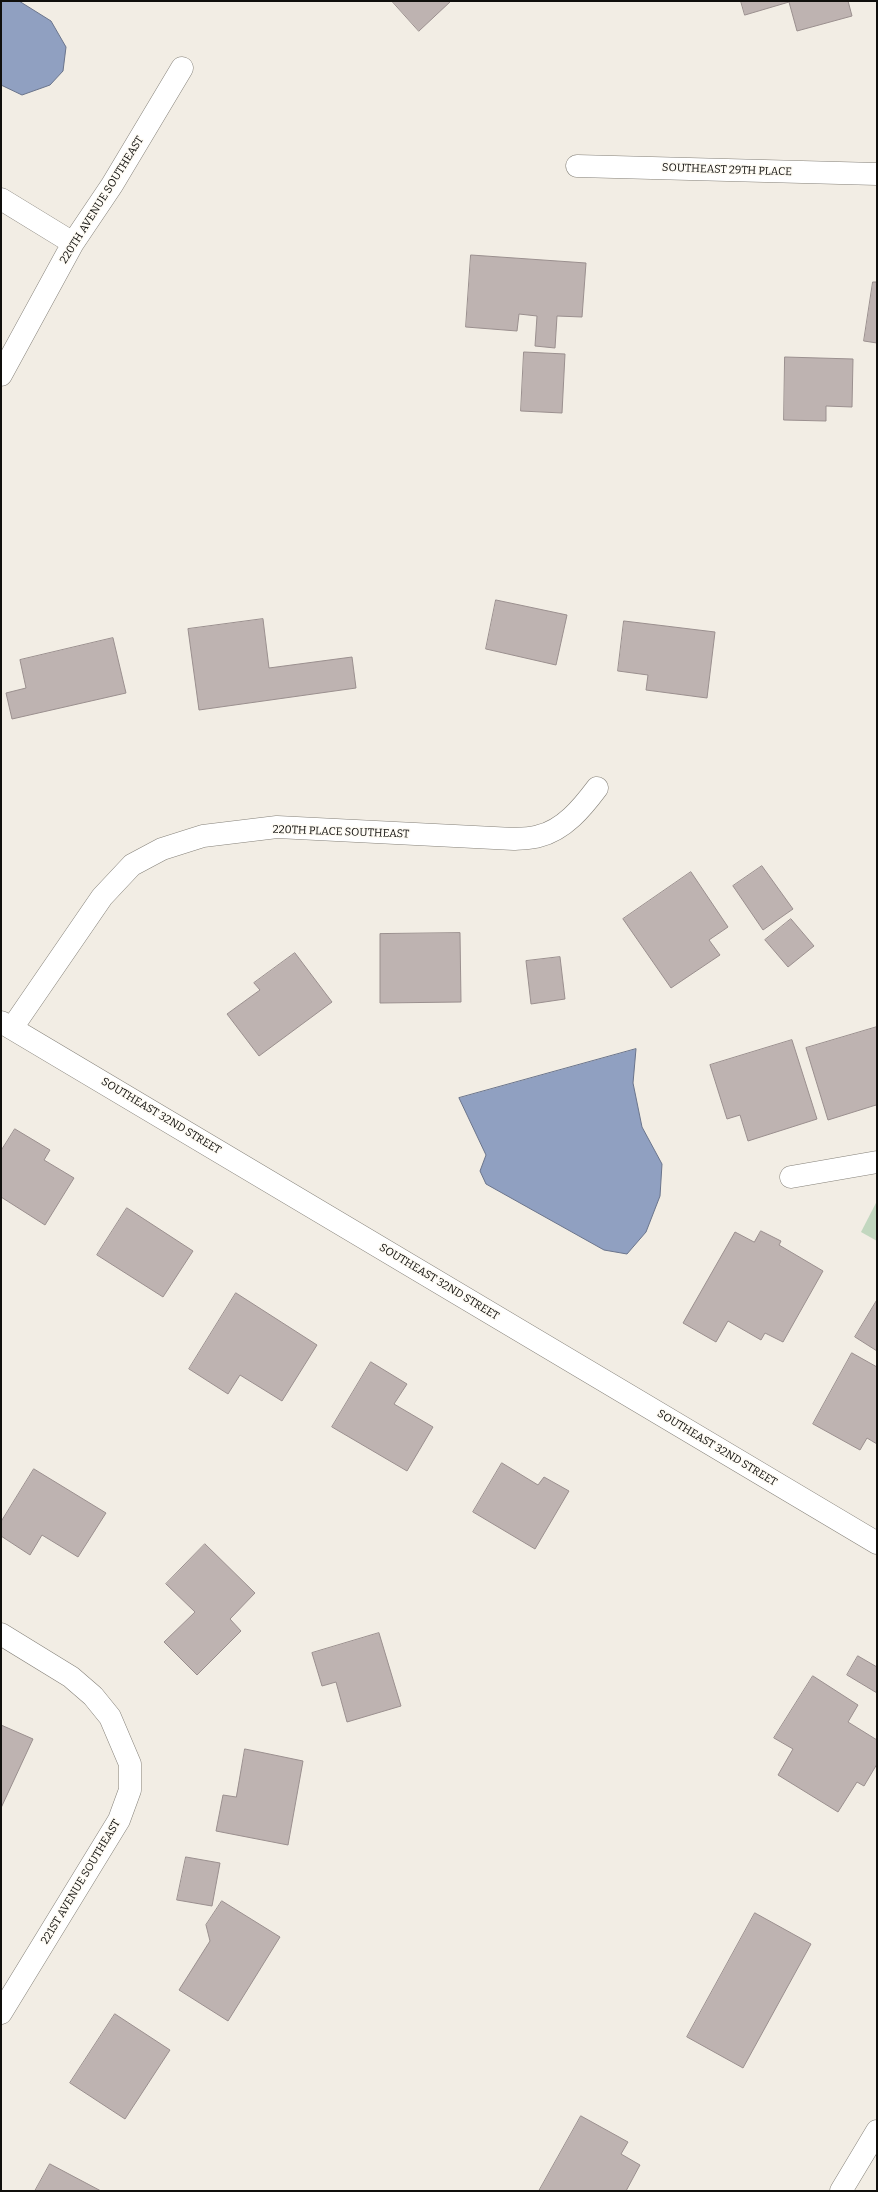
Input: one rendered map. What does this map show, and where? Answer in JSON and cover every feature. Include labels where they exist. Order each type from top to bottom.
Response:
[{"type":"street","name":"220TH AVENUE SOUTHEAST","points":[[1,375],[73,243],[112,185],[182,68]]},
{"type":"street","name":"SOUTHEAST 29TH PLACE","points":[[577,166],[877,174]]},
{"type":"street","points":[[1,199],[73,243]]},
{"type":"street","name":"220TH PLACE SOUTHEAST","points":[[7,1025],[102,897],[132,865],[162,849],[203,836],[277,828],[514,840],[540,836],[562,826],[580,810],[597,788]]},
{"type":"street","name":"SOUTHEAST 32ND STREET","points":[[7,1025],[877,1543]]},
{"type":"street","points":[[792,1177],[877,1162]]},
{"type":"street","name":"221ST AVENUE SOUTHEAST","points":[[1,1634],[71,1678],[93,1696],[110,1717],[130,1764],[130,1790],[119,1820],[1,2013]]},
{"type":"street","points":[[841,2191],[877,2131]]},
{"type":"green space","points":[[877,1201],[877,1241],[861,1232]]},
{"type":"water","points":[[1,1],[19,1],[51,21],[66,47],[63,71],[50,85],[22,95],[1,85]]},
{"type":"water","points":[[636,1049],[633,1083],[642,1127],[662,1164],[660,1196],[646,1232],[627,1254],[604,1250],[486,1184],[480,1171],[486,1155],[459,1098]]},
{"type":"building","points":[[392,1],[451,1],[419,31]]},
{"type":"building","points":[[741,1],[848,1],[852,16],[797,31],[789,2],[745,15]]},
{"type":"building","points":[[471,255],[586,263],[582,317],[557,316],[555,348],[535,346],[537,316],[519,314],[517,331],[466,327]]},
{"type":"building","points":[[873,282],[877,282],[877,343],[864,341]]},
{"type":"building","points":[[524,352],[565,354],[562,413],[521,411]]},
{"type":"building","points":[[785,357],[853,359],[852,407],[826,406],[826,421],[784,420]]},
{"type":"building","points":[[496,600],[567,615],[556,665],[486,649]]},
{"type":"building","points":[[263,619],[269,668],[352,657],[356,688],[199,710],[188,629]]},
{"type":"building","points":[[624,621],[715,632],[707,698],[646,690],[648,675],[618,671]]},
{"type":"building","points":[[113,638],[126,693],[12,719],[6,693],[26,688],[20,660]]},
{"type":"building","points":[[762,866],[793,909],[763,930],[733,886]]},
{"type":"building","points":[[691,872],[728,927],[709,940],[720,955],[671,988],[623,919]]},
{"type":"building","points":[[791,919],[814,946],[788,967],[765,940]]},
{"type":"building","points":[[460,933],[461,1002],[380,1003],[380,934]]},
{"type":"building","points":[[295,953],[332,1002],[259,1056],[227,1014],[260,990],[254,983]]},
{"type":"building","points":[[560,957],[565,999],[531,1004],[526,961]]},
{"type":"building","points":[[877,1027],[877,1108],[876,1105],[828,1120],[806,1048]]},
{"type":"building","points":[[792,1040],[817,1119],[748,1141],[740,1115],[727,1119],[710,1065]]},
{"type":"building","points":[[15,1129],[50,1150],[44,1160],[74,1178],[45,1225],[1,1197],[1,1151]]},
{"type":"building","points":[[127,1208],[193,1251],[163,1297],[97,1255]]},
{"type":"building","points":[[761,1231],[781,1241],[779,1245],[823,1271],[783,1342],[765,1333],[761,1340],[728,1321],[716,1342],[683,1323],[735,1232],[754,1242]]},
{"type":"building","points":[[236,1293],[317,1345],[282,1401],[240,1375],[228,1394],[189,1369]]},
{"type":"building","points":[[877,1300],[877,1351],[855,1337]]},
{"type":"building","points":[[852,1353],[877,1367],[877,1444],[867,1438],[860,1450],[813,1424]]},
{"type":"building","points":[[371,1362],[407,1384],[394,1404],[433,1427],[407,1471],[332,1427]]},
{"type":"building","points":[[502,1463],[538,1485],[544,1477],[569,1491],[535,1549],[473,1512]]},
{"type":"building","points":[[34,1469],[106,1513],[78,1557],[42,1535],[30,1555],[1,1536],[1,1522]]},
{"type":"building","points":[[205,1544],[255,1593],[230,1619],[241,1631],[197,1675],[164,1642],[195,1612],[166,1584]]},
{"type":"building","points":[[379,1633],[401,1706],[347,1722],[336,1682],[322,1686],[312,1653]]},
{"type":"building","points":[[858,1656],[877,1667],[877,1693],[847,1675]]},
{"type":"building","points":[[813,1676],[858,1705],[848,1722],[877,1740],[877,1764],[864,1786],[857,1782],[838,1812],[778,1775],[793,1749],[774,1738]]},
{"type":"building","points":[[1,1725],[33,1739],[1,1808]]},
{"type":"building","points":[[245,1749],[303,1761],[288,1845],[216,1831],[223,1795],[236,1797]]},
{"type":"building","points":[[186,1857],[220,1863],[212,1906],[177,1900]]},
{"type":"building","points":[[222,1901],[280,1937],[228,2021],[179,1990],[210,1941],[206,1925]]},
{"type":"building","points":[[755,1913],[811,1944],[743,2068],[687,2037]]},
{"type":"building","points":[[115,2014],[170,2050],[125,2119],[70,2083]]},
{"type":"building","points":[[581,2116],[628,2142],[621,2154],[640,2165],[626,2191],[539,2191]]},
{"type":"building","points":[[50,2164],[101,2191],[35,2191]]}]
